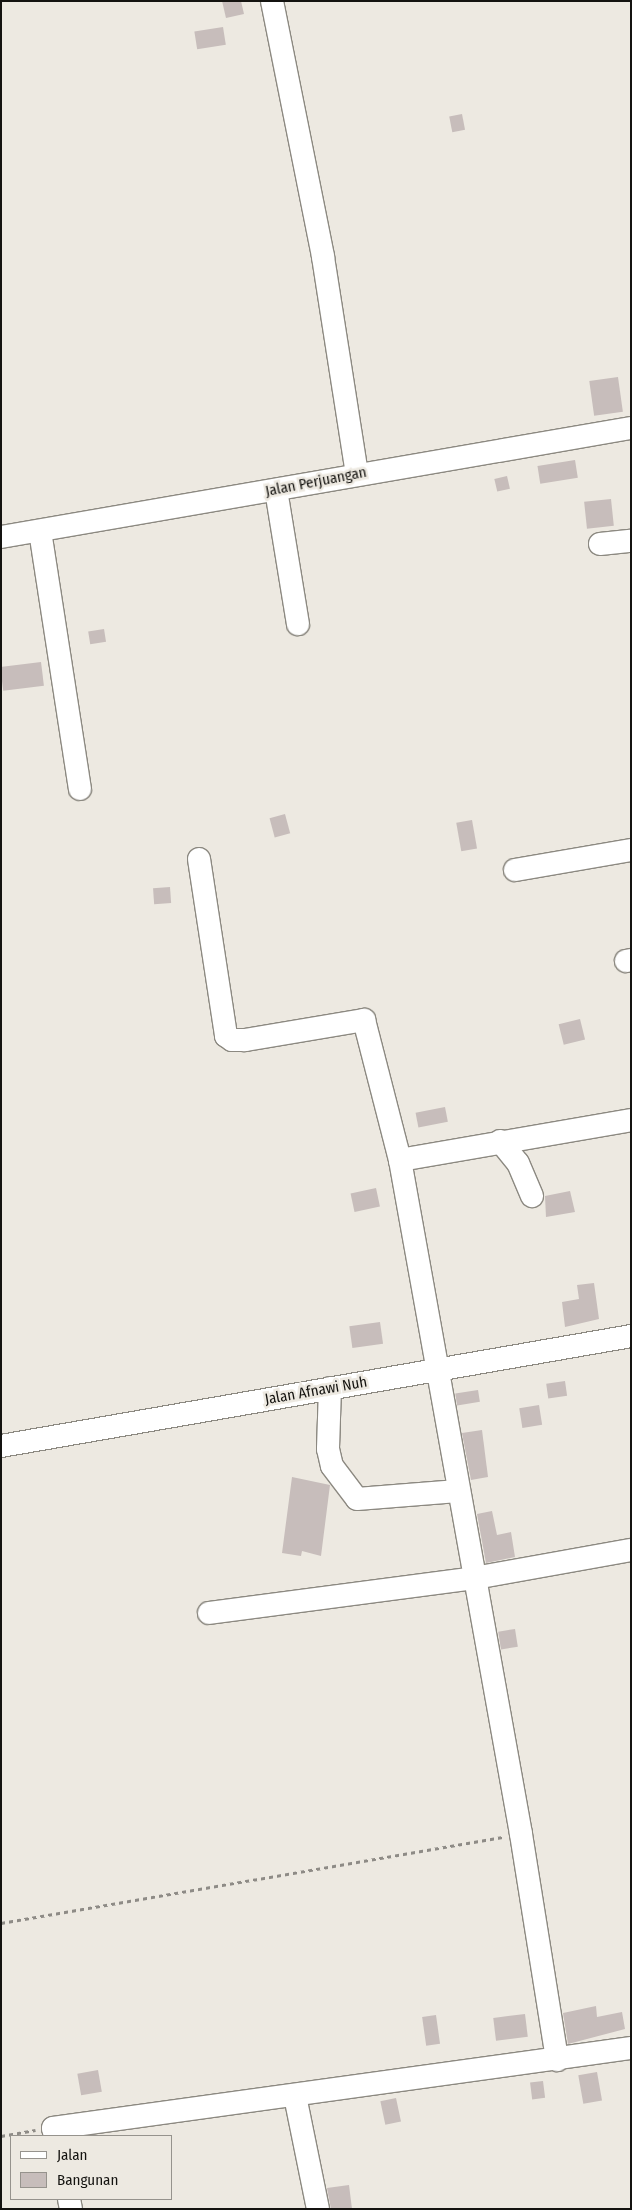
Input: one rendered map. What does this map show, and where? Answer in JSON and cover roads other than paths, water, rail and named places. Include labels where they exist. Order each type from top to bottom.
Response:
[{"type":"street","points":[[272,1],[323,256],[357,474]]},
{"type":"street","name":"Jalan Perjuangan","points":[[1,537],[631,428]]},
{"type":"street","points":[[276,490],[298,624]]},
{"type":"street","points":[[40,531],[80,789]]},
{"type":"street","points":[[600,544],[631,541]]},
{"type":"street","points":[[515,870],[631,850]]},
{"type":"street","points":[[198,859],[226,1036],[232,1040],[245,1040],[364,1020],[400,1160],[436,1372],[521,1834],[557,2060]]},
{"type":"street","points":[[400,1160],[500,1141],[631,1120]]},
{"type":"street","points":[[500,1141],[518,1163],[532,1196]]},
{"type":"street","name":"Jalan Afnawi Nuh","points":[[1,1446],[330,1388],[436,1372],[631,1336]]},
{"type":"street","points":[[330,1388],[328,1449],[332,1466],[357,1499],[458,1491]]},
{"type":"street","points":[[209,1614],[475,1578],[631,1550]]},
{"type":"street","points":[[54,2132],[631,2048]]},
{"type":"street","points":[[295,2096],[318,2209]]}]
